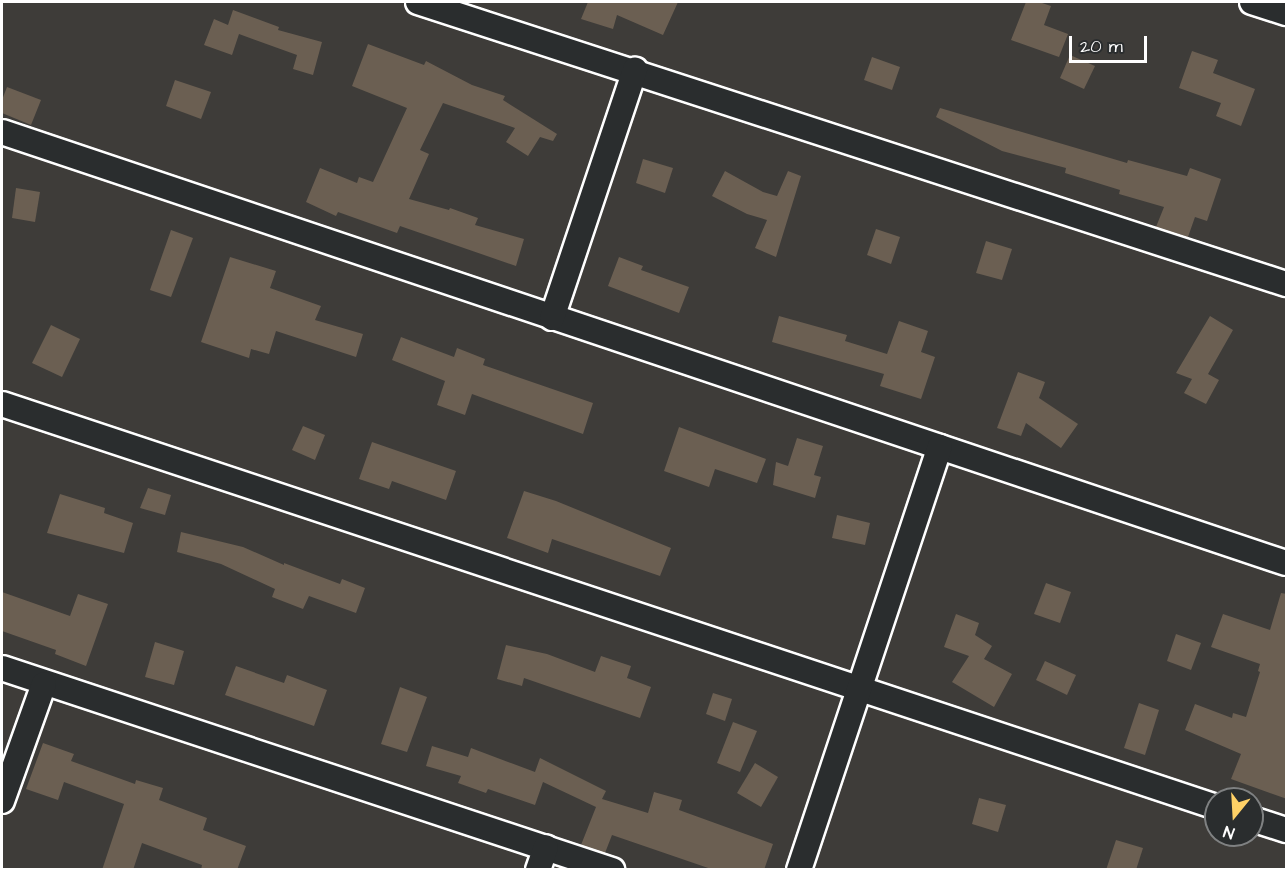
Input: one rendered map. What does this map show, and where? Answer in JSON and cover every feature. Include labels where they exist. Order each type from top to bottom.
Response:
[{"type":"street","points":[[418,2],[634,70],[1287,284]]},
{"type":"street","points":[[1252,2],[1287,13]]},
{"type":"street","points":[[552,318],[634,70]]},
{"type":"street","points":[[2,132],[1287,563]]},
{"type":"street","points":[[2,404],[1204,803]]},
{"type":"street","points":[[799,870],[940,447]]},
{"type":"street","points":[[2,668],[542,859],[612,870]]},
{"type":"street","points":[[2,801],[44,684]]},
{"type":"street","points":[[1264,823],[1287,830]]},
{"type":"building","points":[[588,2],[678,2],[663,35],[617,15],[613,29],[581,19]]},
{"type":"building","points":[[1026,2],[1039,2],[1051,6],[1044,25],[1068,34],[1059,57],[1011,40]]},
{"type":"building","points":[[233,10],[279,27],[278,30],[322,42],[313,75],[293,69],[297,55],[239,34],[232,55],[204,45],[214,19],[228,25]]},
{"type":"building","points":[[368,44],[424,65],[426,61],[472,85],[505,96],[503,100],[557,134],[553,141],[540,137],[528,156],[506,142],[515,128],[443,103],[420,150],[429,154],[409,199],[449,210],[450,208],[478,218],[475,225],[524,239],[516,266],[400,226],[397,233],[338,212],[336,216],[306,202],[320,168],[357,183],[359,177],[373,182],[407,108],[352,86]]},
{"type":"building","points":[[1192,51],[1218,60],[1213,73],[1255,89],[1241,126],[1216,116],[1221,103],[1179,88]]},
{"type":"building","points":[[1070,55],[1095,66],[1084,89],[1060,78]]},
{"type":"building","points":[[872,57],[900,67],[892,90],[864,80]]},
{"type":"building","points":[[175,80],[211,92],[201,119],[166,106]]},
{"type":"building","points":[[7,87],[41,100],[31,125],[2,113],[2,100]]},
{"type":"building","points":[[940,108],[1127,163],[1128,160],[1187,176],[1190,168],[1221,179],[1207,221],[1195,217],[1188,237],[1156,227],[1164,207],[1119,194],[1120,190],[1065,173],[1066,168],[1002,151],[936,117]]},
{"type":"building","points":[[643,159],[673,168],[665,193],[636,183]]},
{"type":"building","points":[[725,171],[763,192],[777,196],[788,171],[801,176],[776,257],[755,248],[767,220],[747,214],[712,196]]},
{"type":"building","points":[[16,188],[40,192],[35,222],[12,218]]},
{"type":"building","points":[[876,229],[900,237],[891,264],[867,255]]},
{"type":"building","points":[[171,230],[193,238],[171,297],[150,290]]},
{"type":"building","points":[[986,241],[1012,249],[1002,280],[976,273]]},
{"type":"building","points":[[230,257],[276,271],[270,288],[321,306],[315,320],[363,334],[356,357],[276,331],[269,354],[251,349],[249,358],[201,342]]},
{"type":"building","points":[[619,257],[643,266],[641,270],[689,287],[679,313],[608,286]]},
{"type":"building","points":[[779,316],[847,335],[845,341],[887,354],[899,321],[928,331],[921,352],[935,357],[921,399],[880,386],[884,374],[772,342]]},
{"type":"building","points":[[1210,316],[1233,330],[1208,374],[1219,380],[1206,404],[1184,393],[1192,379],[1176,373]]},
{"type":"building","points":[[51,325],[80,339],[62,377],[32,363]]},
{"type":"building","points":[[401,337],[454,357],[457,348],[485,359],[483,365],[593,403],[583,434],[472,394],[465,415],[437,405],[445,381],[392,360]]},
{"type":"building","points":[[1018,372],[1045,382],[1039,398],[1078,424],[1061,448],[1026,423],[1021,436],[997,428]]},
{"type":"building","points":[[303,426],[325,435],[315,460],[292,450]]},
{"type":"building","points":[[679,427],[766,459],[757,483],[715,469],[709,487],[664,471]]},
{"type":"building","points":[[797,438],[823,446],[814,475],[821,477],[815,498],[773,485],[776,462],[788,466]]},
{"type":"building","points":[[372,442],[456,471],[446,500],[392,481],[389,489],[359,479]]},
{"type":"building","points":[[148,488],[171,495],[165,515],[140,508]]},
{"type":"building","points":[[524,491],[556,501],[671,548],[660,576],[552,539],[548,553],[507,538]]},
{"type":"building","points":[[60,494],[105,508],[104,513],[133,523],[124,553],[47,533]]},
{"type":"building","points":[[837,515],[870,523],[865,545],[832,538]]},
{"type":"building","points":[[181,532],[243,547],[284,565],[284,563],[340,584],[342,579],[365,588],[356,613],[309,596],[303,609],[272,597],[275,589],[221,564],[177,552]]},
{"type":"building","points":[[1046,583],[1071,592],[1060,623],[1034,614]]},
{"type":"building","points":[[2,592],[70,616],[78,594],[108,604],[86,666],[55,654],[56,650],[2,631]]},
{"type":"building","points":[[1281,593],[1287,594],[1287,799],[1264,791],[1264,787],[1253,787],[1231,779],[1241,754],[1185,730],[1195,704],[1232,718],[1233,713],[1246,717],[1260,672],[1258,671],[1260,664],[1211,647],[1223,614],[1270,630]]},
{"type":"building","points":[[956,614],[979,623],[975,635],[992,646],[984,659],[1012,674],[994,707],[952,682],[969,656],[944,647]]},
{"type":"building","points":[[1176,634],[1201,643],[1191,670],[1167,661]]},
{"type":"building","points":[[155,642],[184,651],[174,685],[145,677]]},
{"type":"building","points":[[506,645],[547,654],[595,672],[601,656],[631,666],[627,678],[651,687],[640,718],[524,678],[522,686],[497,679]]},
{"type":"building","points":[[1045,661],[1076,675],[1067,695],[1036,680]]},
{"type":"building","points":[[236,666],[284,683],[287,675],[327,690],[314,726],[225,695]]},
{"type":"building","points":[[400,687],[427,697],[407,752],[381,744]]},
{"type":"building","points":[[713,693],[732,699],[725,721],[706,714]]},
{"type":"building","points":[[1139,703],[1159,710],[1145,755],[1124,748]]},
{"type":"building","points":[[733,722],[757,731],[740,772],[717,763]]},
{"type":"building","points":[[43,743],[74,754],[71,761],[135,784],[136,780],[163,788],[159,800],[207,818],[203,830],[246,846],[237,870],[201,870],[202,865],[142,843],[133,870],[102,870],[124,804],[64,782],[58,800],[26,789]]},
{"type":"building","points":[[432,746],[468,757],[471,748],[535,772],[540,758],[606,791],[602,799],[648,813],[654,792],[682,800],[679,810],[773,844],[764,870],[714,870],[612,835],[605,853],[581,845],[596,807],[543,782],[535,805],[488,789],[486,793],[458,783],[461,776],[426,766]]},
{"type":"building","points":[[755,763],[778,777],[761,807],[737,793]]},
{"type":"building","points":[[979,798],[1006,805],[998,832],[972,824]]},
{"type":"building","points":[[1116,840],[1143,848],[1136,870],[1106,870]]}]
